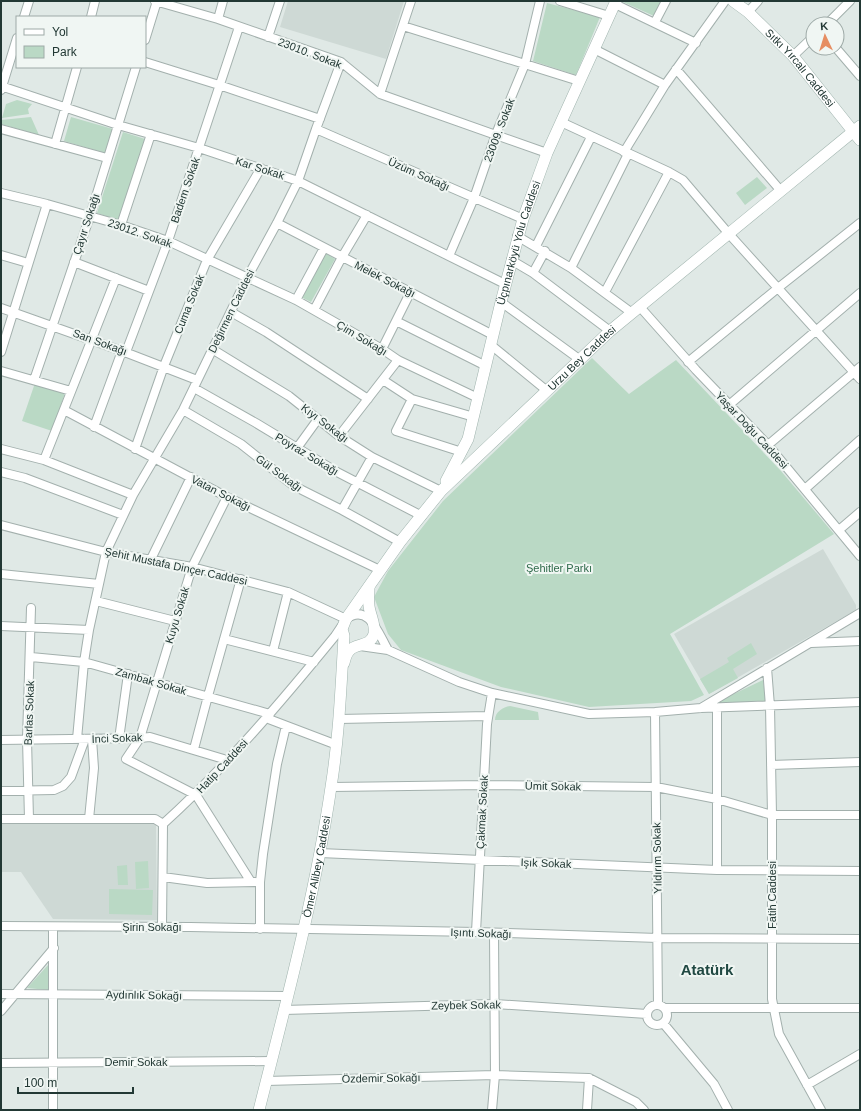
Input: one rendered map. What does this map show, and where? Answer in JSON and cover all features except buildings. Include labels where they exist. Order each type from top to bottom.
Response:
[{"type":"main road","name":"Sıtkı Yırcalı Caddesi","points":[[733,1],[748,12],[793,56],[858,133]]},
{"type":"main road","name":"Üçpınarköyü Yolu Caddesi","points":[[441,491],[468,440],[511,260],[523,219],[547,152],[615,2]]},
{"type":"main road","name":"Urzu Bey Caddesi","points":[[345,622],[400,542],[441,491],[546,390],[610,331],[781,191],[858,133]]},
{"type":"main road","points":[[342,668],[348,652],[352,648],[369,642],[375,629],[368,605],[369,586]]},
{"type":"main road","name":"Ömer Alibey Caddesi","points":[[259,1110],[304,929],[332,786],[339,719],[344,636],[342,629],[345,622]]},
{"type":"street","points":[[24,16],[29,1]]},
{"type":"street","points":[[91,16],[96,1]]},
{"type":"street","points":[[146,37],[157,1]]},
{"type":"street","name":"23010. Sokak","points":[[157,1],[240,27],[341,62],[380,94],[547,152]]},
{"type":"street","points":[[218,20],[223,1]]},
{"type":"street","points":[[268,37],[280,1]]},
{"type":"street","points":[[380,94],[410,1]]},
{"type":"street","name":"23009. Sokak","points":[[449,256],[474,198],[496,134],[525,64],[540,1]]},
{"type":"street","points":[[560,1],[609,16]]},
{"type":"street","points":[[655,22],[666,1]]},
{"type":"street","points":[[571,268],[626,153],[665,84],[726,1]]},
{"type":"street","points":[[748,12],[758,1]]},
{"type":"street","points":[[835,16],[850,1]]},
{"type":"street","points":[[615,2],[696,43]]},
{"type":"street","points":[[403,26],[579,81]]},
{"type":"street","name":"Badem Sokak","points":[[94,427],[168,241],[219,84],[240,27]]},
{"type":"street","points":[[1,87],[16,41]]},
{"type":"street","points":[[793,56],[805,45]]},
{"type":"street","points":[[594,49],[665,84]]},
{"type":"street","points":[[843,56],[860,76]]},
{"type":"street","points":[[146,62],[219,84],[320,119]]},
{"type":"street","name":"Değirmen Caddesi","points":[[85,739],[84,662],[89,630],[106,552],[133,495],[183,410],[247,278],[298,181],[341,62]]},
{"type":"street","points":[[55,144],[77,68]]},
{"type":"street","name":"Çayır Sokağı","points":[[34,380],[90,216],[136,68]]},
{"type":"street","points":[[676,69],[781,191]]},
{"type":"street","name":"Kar Sokak","points":[[1,87],[118,125],[199,148],[298,181],[506,284]]},
{"type":"street","points":[[561,122],[669,172],[683,180],[729,234],[816,330],[857,370],[860,379]]},
{"type":"street","points":[[1,129],[107,158]]},
{"type":"street","name":"Üzüm Sokağı","points":[[316,129],[523,219]]},
{"type":"street","points":[[121,225],[151,134]]},
{"type":"street","points":[[536,246],[591,137]]},
{"type":"street","name":"Cuma Sokak","points":[[135,449],[164,366],[206,260],[261,168]]},
{"type":"street","points":[[604,292],[669,172]]},
{"type":"street","name":"23012. Sokak","points":[[1,193],[90,216],[168,241],[247,278]]},
{"type":"street","points":[[1,348],[47,204]]},
{"type":"street","points":[[314,310],[342,257],[367,215]]},
{"type":"street","name":"Melek Sokağı","points":[[277,223],[410,292],[492,340],[546,390]]},
{"type":"street","points":[[688,362],[860,223]]},
{"type":"street","name":"Yaşar Doğu Caddesi","points":[[517,236],[545,251],[604,292],[636,310],[768,445],[860,556]]},
{"type":"street","points":[[296,300],[324,248]]},
{"type":"street","points":[[533,273],[545,251]]},
{"type":"street","points":[[1,255],[28,263]]},
{"type":"street","points":[[511,260],[533,273],[610,331]]},
{"type":"street","points":[[74,262],[149,291]]},
{"type":"street","points":[[44,460],[116,278]]},
{"type":"street","name":"Çim Sokağı","points":[[247,278],[296,300],[382,349],[398,360],[478,398]]},
{"type":"street","points":[[382,349],[410,292]]},
{"type":"street","points":[[729,405],[860,293]]},
{"type":"street","points":[[501,302],[579,359]]},
{"type":"street","name":"San Sokağı","points":[[1,308],[53,325],[164,366],[195,384]]},
{"type":"street","points":[[231,312],[266,332],[368,399]]},
{"type":"street","points":[[396,321],[486,366]]},
{"type":"street","name":"Kıyı Sokağı","points":[[212,349],[289,396],[339,436],[372,457],[441,491]]},
{"type":"street","points":[[339,436],[398,360]]},
{"type":"street","points":[[1,370],[71,391]]},
{"type":"street","points":[[768,445],[857,370]]},
{"type":"street","points":[[383,380],[412,399],[474,416]]},
{"type":"street","name":"Poyraz Sokağı","points":[[195,384],[357,484],[422,516]]},
{"type":"street","points":[[412,399],[396,431],[462,452]]},
{"type":"street","name":"Vatan Sokağı","points":[[64,410],[227,497],[380,570]]},
{"type":"street","name":"Gül Sokağı","points":[[183,410],[241,444],[294,486],[342,510],[400,542]]},
{"type":"street","points":[[297,448],[318,419]]},
{"type":"street","points":[[805,488],[860,440]]},
{"type":"street","points":[[1,449],[44,460],[133,495]]},
{"type":"street","points":[[342,510],[372,457]]},
{"type":"street","points":[[1,472],[25,478],[123,515]]},
{"type":"street","points":[[151,559],[191,477]]},
{"type":"street","name":"Kuyu Sokak","points":[[196,795],[126,759],[140,738],[192,567],[227,497]]},
{"type":"street","points":[[839,530],[860,512]]},
{"type":"street","name":"Şehit Mustafa Dinçer Caddesi","points":[[1,525],[106,552],[192,567],[288,592],[345,622]]},
{"type":"street","points":[[1,574],[100,584]]},
{"type":"street","points":[[194,749],[241,579]]},
{"type":"street","points":[[273,651],[288,592]]},
{"type":"street","points":[[96,601],[175,621]]},
{"type":"street","name":"Barlas Sokak","points":[[29,819],[27,739],[32,608]]},
{"type":"street","points":[[701,708],[860,613]]},
{"type":"street","points":[[345,622],[356,614],[366,616],[373,624],[388,650]]},
{"type":"street","name":"Hatip Caddesi","points":[[163,824],[196,795],[268,716],[314,662],[345,622]]},
{"type":"street","points":[[1,626],[89,630]]},
{"type":"street","points":[[344,636],[350,643],[359,646],[388,650],[460,682],[492,693],[589,714],[860,702]]},
{"type":"street","points":[[224,639],[314,662]]},
{"type":"street","points":[[809,643],[860,640]]},
{"type":"street","name":"Zambak Sokak","points":[[31,657],[84,662],[208,696],[268,716],[286,726],[337,745]]},
{"type":"street","name":"Fatih Caddesi","points":[[767,668],[770,706],[772,815],[772,999],[779,1034],[821,1110]]},
{"type":"street","points":[[119,739],[128,674]]},
{"type":"street","name":"Çakmak Sokak","points":[[476,932],[488,716],[492,693]]},
{"type":"street","points":[[717,708],[717,870]]},
{"type":"street","name":"Yıldırım Sokak","points":[[655,712],[658,938],[662,1007]]},
{"type":"street","points":[[339,719],[488,716]]},
{"type":"street","points":[[260,929],[260,882],[272,792],[286,726]]},
{"type":"street","name":"İnci Sokak","points":[[1,740],[119,739],[150,737],[227,760]]},
{"type":"street","points":[[1,791],[54,790],[60,788],[68,782],[73,774],[85,739]]},
{"type":"street","points":[[85,739],[94,768],[89,820]]},
{"type":"street","points":[[771,765],[860,762]]},
{"type":"street","name":"Ümit Sokak","points":[[332,786],[484,785],[656,787],[717,799],[772,815],[860,815]]},
{"type":"street","points":[[196,795],[251,882]]},
{"type":"street","points":[[1,818],[89,820],[155,819],[163,824],[162,927]]},
{"type":"street","name":"Işık Sokak","points":[[320,853],[717,870],[860,871]]},
{"type":"street","points":[[163,877],[207,883],[260,882]]},
{"type":"street","name":"Şirin Sokağı","points":[[1,926],[304,929]]},
{"type":"street","points":[[53,927],[53,1110]]},
{"type":"street","name":"Işıntı Sokağı","points":[[304,929],[476,932],[658,938],[860,939]]},
{"type":"street","points":[[492,1110],[495,1075],[494,933]]},
{"type":"street","points":[[1,1011],[54,948]]},
{"type":"street","name":"Aydınlık Sokağı","points":[[1,994],[287,996]]},
{"type":"street","name":"Zeybek Sokak","points":[[284,1010],[495,1004],[647,1014]]},
{"type":"street","points":[[662,1007],[667,1014],[666,1021],[660,1025],[653,1024],[649,1020],[647,1014],[650,1008],[662,1007],[774,1009],[860,1008]]},
{"type":"street","points":[[663,1023],[714,1084],[728,1110]]},
{"type":"street","points":[[807,1085],[860,1054]]},
{"type":"street","name":"Demir Sokak","points":[[1,1062],[271,1061]]},
{"type":"street","name":"Özdemir Sokağı","points":[[266,1080],[495,1075],[589,1078]]},
{"type":"street","points":[[587,1110],[589,1078],[636,1102],[644,1110]]},
{"type":"shaded area","points":[[288,1],[404,1],[386,59],[280,27]]},
{"type":"shaded area","points":[[823,549],[856,605],[856,610],[709,694],[674,634]]},
{"type":"shaded area","points":[[1,822],[156,823],[157,920],[53,919],[21,872],[1,872]]},
{"type":"green space","points":[[662,1],[654,16],[623,2]]},
{"type":"green space","points":[[547,3],[600,17],[576,75],[533,61]]},
{"type":"green space","points":[[17,100],[32,104],[28,109],[29,114],[2,118],[6,104]]},
{"type":"green space","points":[[31,117],[39,135],[1,124],[1,120]]},
{"type":"green space","points":[[71,117],[113,129],[105,153],[64,141]]},
{"type":"green space","points":[[123,132],[145,139],[118,220],[97,213]]},
{"type":"green space","points":[[757,177],[767,188],[745,205],[736,193]]},
{"type":"green space","points":[[325,253],[335,259],[311,302],[301,297]]},
{"type":"green space","name":"Şehitler Parkı","points":[[592,358],[629,394],[676,360],[781,471],[834,534],[670,634],[704,695],[691,701],[589,707],[501,687],[401,650],[388,634],[374,597],[388,571],[443,501]]},
{"type":"green space","points":[[35,383],[65,393],[52,431],[22,421]]},
{"type":"green space","points":[[751,643],[757,654],[733,669],[738,678],[709,694],[700,679],[729,662],[727,658]]},
{"type":"green space","points":[[763,680],[766,702],[717,704],[717,702]]},
{"type":"green space","points":[[510,706],[538,712],[539,720],[495,720],[496,715],[500,710]]},
{"type":"green space","points":[[148,861],[149,888],[136,889],[135,862]]},
{"type":"green space","points":[[127,865],[128,885],[118,885],[117,866]]},
{"type":"green space","points":[[109,889],[153,890],[152,915],[109,914]]},
{"type":"green space","points":[[48,965],[48,990],[27,988]]},
{"type":"district","name":"Atatürk","points":[[707,969]]}]
